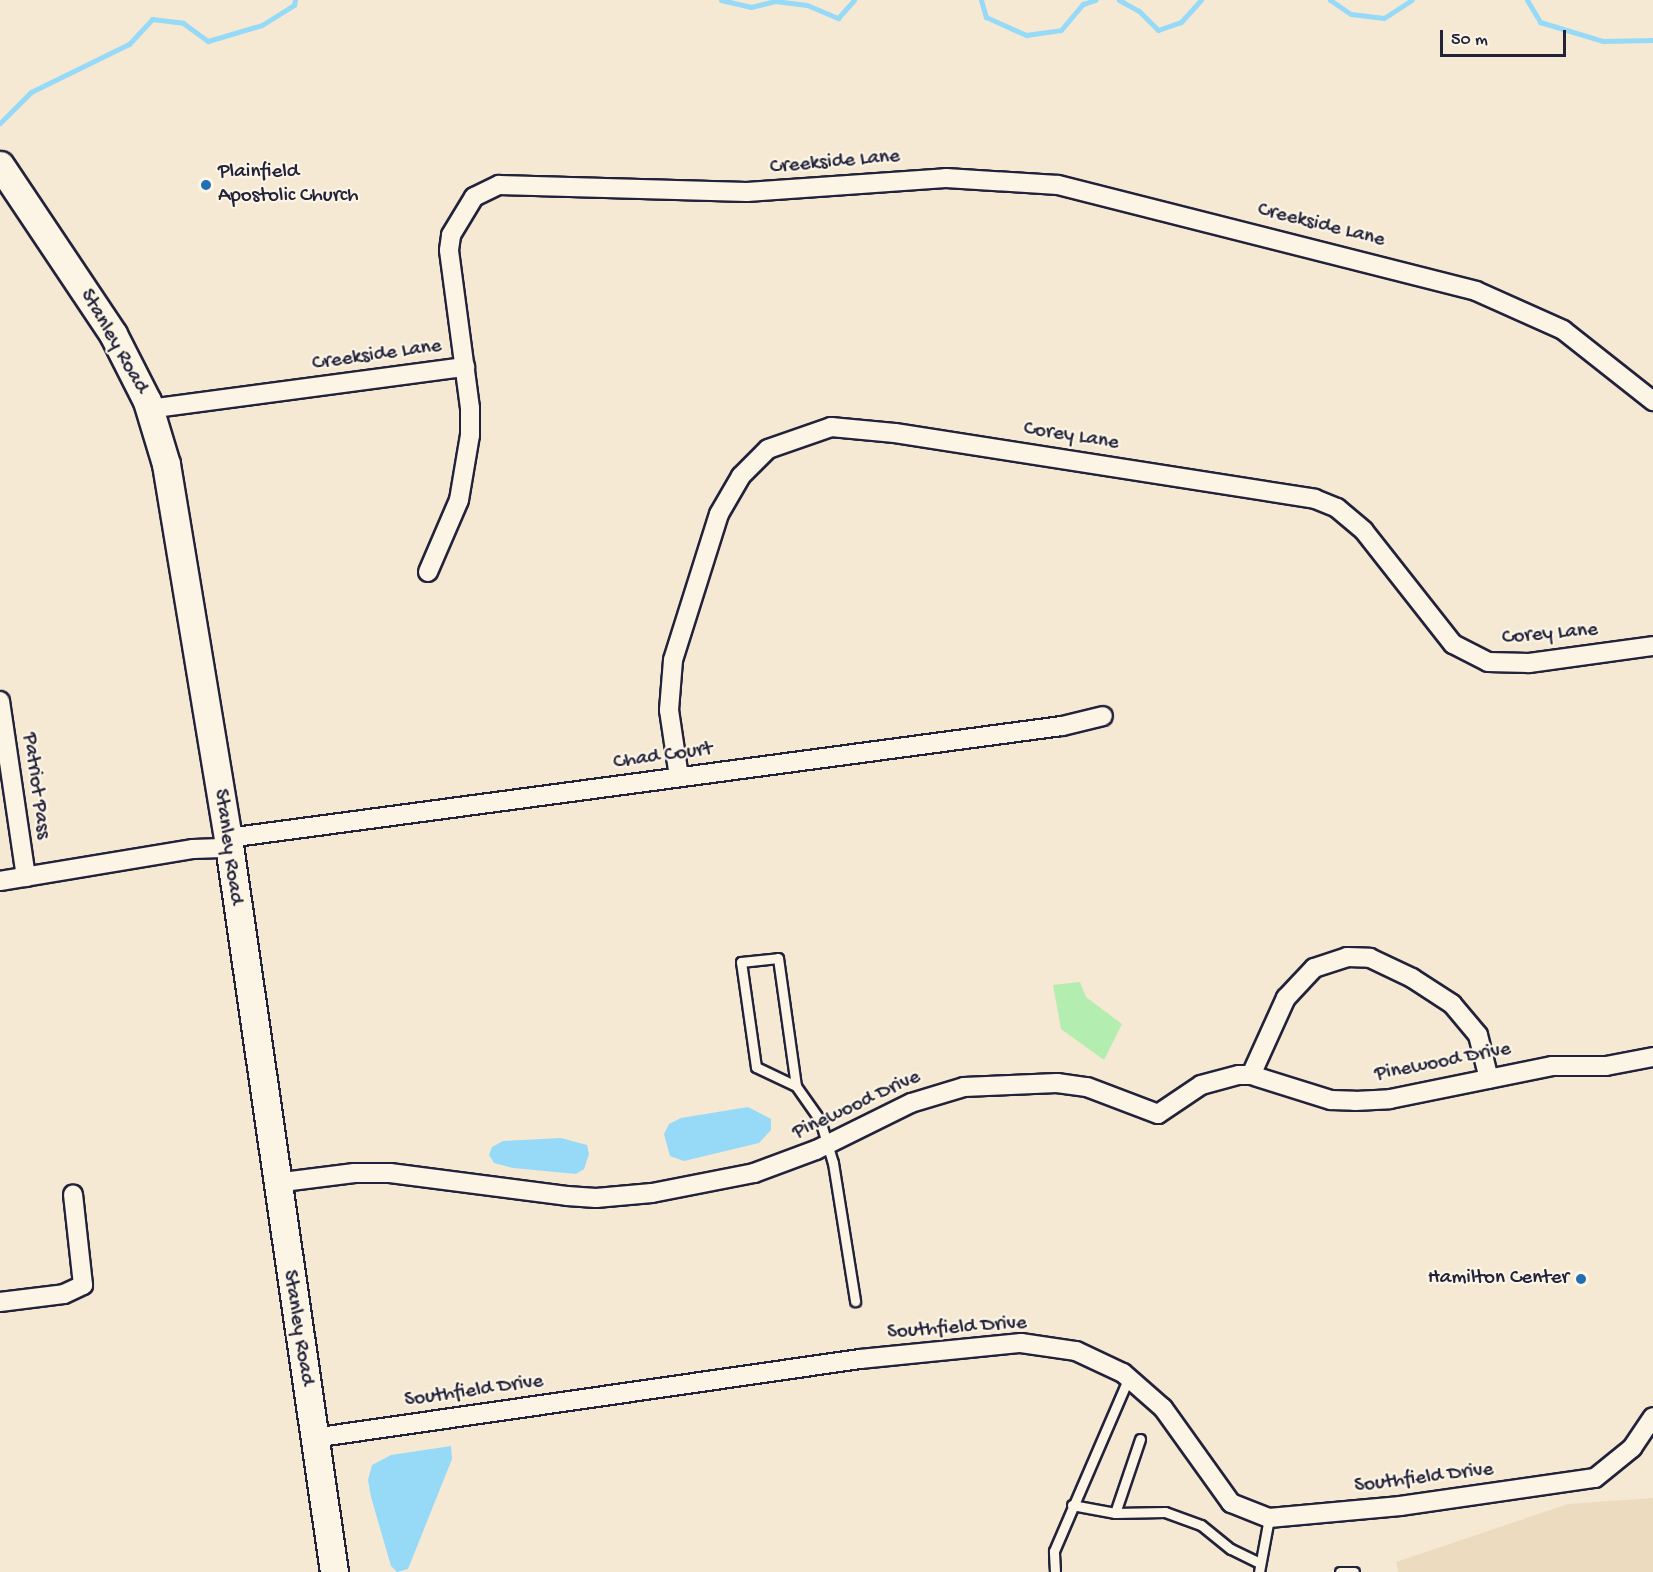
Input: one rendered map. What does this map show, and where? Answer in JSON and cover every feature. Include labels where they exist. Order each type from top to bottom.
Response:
[{"type":"street","name":"Stanley Road","points":[[0,165],[113,334],[149,409],[166,464],[228,843],[334,1572]]},
{"type":"street","name":"Creekside Lane","points":[[149,409],[465,367],[449,250],[456,222],[474,197],[486,189],[513,183],[747,192],[956,178],[1058,185],[1115,197],[1476,291],[1563,330],[1653,401]]},
{"type":"street","points":[[428,573],[441,550],[467,469],[470,408],[465,367]]},
{"type":"street","name":"Corey Lane","points":[[679,777],[669,694],[673,660],[719,514],[741,476],[768,449],[831,427],[895,433],[1314,499],[1337,508],[1357,525],[1438,629],[1470,655],[1488,662],[1529,663],[1653,646]]},
{"type":"street","name":"Patriot Pass","points":[[0,701],[26,878]]},
{"type":"street","name":"Chad Court","points":[[0,881],[228,843],[679,777],[1062,726],[1103,716]]},
{"type":"street","points":[[1251,1075],[1286,998],[1314,968],[1347,957],[1370,958],[1412,978],[1452,1004],[1478,1035],[1489,1079]]},
{"type":"street","name":"Pinewood Drive","points":[[276,1183],[354,1173],[390,1173],[596,1198],[719,1182],[827,1145],[910,1103],[964,1087],[1057,1083],[1087,1088],[1158,1114],[1201,1085],[1251,1075],[1331,1100],[1356,1101],[1390,1099],[1552,1066],[1606,1066],[1653,1057]]},
{"type":"street","points":[[0,1302],[64,1294],[83,1285],[73,1195]]},
{"type":"street","name":"Southfield Drive","points":[[314,1438],[860,1359],[1021,1343],[1076,1351],[1128,1377],[1163,1408],[1231,1503],[1269,1518],[1393,1507],[1595,1478],[1632,1448],[1653,1418]]},
{"type":"lane","points":[[796,1086],[756,1066],[741,962],[778,958],[796,1086],[820,1120],[834,1162],[855,1301]]},
{"type":"lane","points":[[1055,1572],[1053,1551],[1128,1377]]},
{"type":"lane","points":[[1115,1513],[1140,1439]]},
{"type":"lane","points":[[1072,1505],[1115,1513],[1165,1512],[1201,1525],[1231,1549],[1259,1567],[1269,1518]]},
{"type":"lane","points":[[1340,1572],[1354,1572]]},
{"type":"shaded area","points":[[1653,1498],[1653,1572],[1398,1572],[1396,1562],[1568,1504]]},
{"type":"green space","points":[[1080,982],[1086,997],[1122,1024],[1104,1060],[1061,1029],[1053,985]]},
{"type":"water","points":[[748,1107],[771,1119],[771,1130],[759,1143],[684,1161],[670,1156],[664,1134],[669,1124],[681,1118]]},
{"type":"water","points":[[561,1138],[587,1145],[589,1154],[584,1169],[576,1174],[513,1168],[494,1163],[489,1155],[492,1147],[503,1141]]},
{"type":"water","points":[[451,1446],[452,1459],[408,1569],[397,1572],[391,1566],[371,1497],[368,1480],[372,1465],[391,1455]]},
{"type":"waterway","points":[[0,123],[31,92],[129,44],[152,19],[183,23],[208,41],[262,25],[294,5],[295,0]]},
{"type":"waterway","points":[[721,0],[751,7],[775,1],[807,5],[838,18],[854,0]]},
{"type":"waterway","points":[[981,0],[986,17],[1026,35],[1061,30],[1083,4],[1095,0]]},
{"type":"waterway","points":[[1119,0],[1139,11],[1158,30],[1181,22],[1201,0]]},
{"type":"waterway","points":[[1330,0],[1351,14],[1384,18],[1412,0]]},
{"type":"waterway","points":[[1527,0],[1540,22],[1603,41],[1653,40]]},
{"type":"place","name":"Plainfield Apostolic Church","points":[[206,185]]},
{"type":"place","name":"Hamilton Center","points":[[1581,1279]]}]
